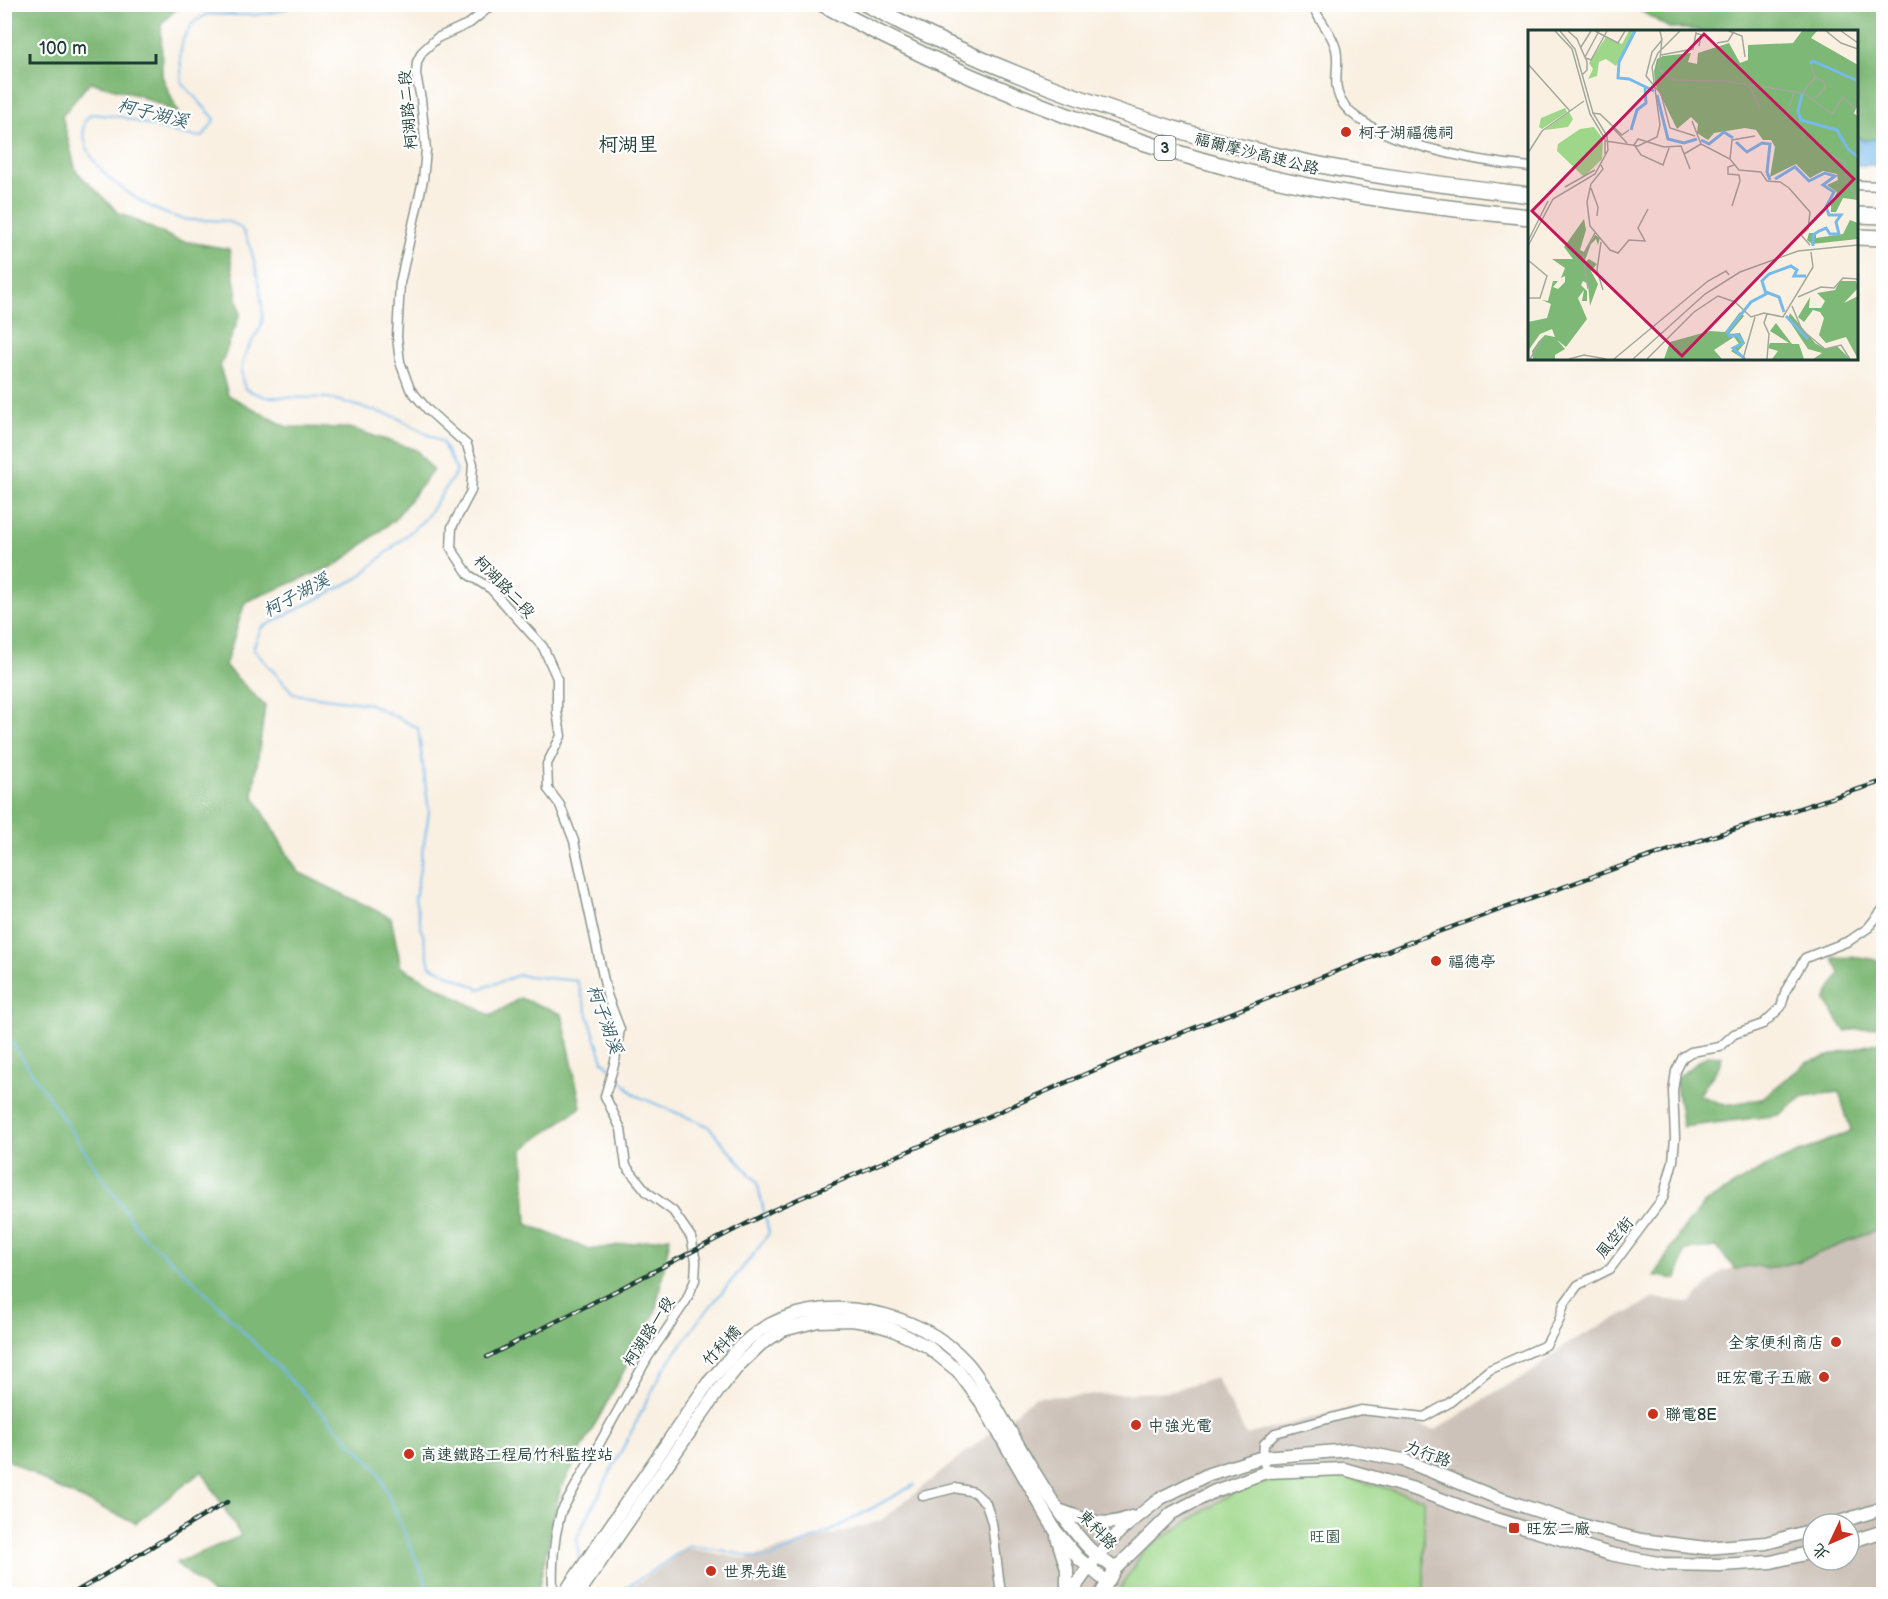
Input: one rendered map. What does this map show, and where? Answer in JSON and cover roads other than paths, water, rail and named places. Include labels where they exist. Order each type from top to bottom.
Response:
[{"type":"highway","name":"福爾摩沙高速公路","points":[[823,4],[872,31],[991,86],[1118,133],[1230,168],[1299,184],[1425,207],[1528,218]]},
{"type":"highway","name":"福爾摩沙高速公路","points":[[866,4],[1011,71],[1128,114],[1214,139],[1283,158],[1395,178],[1528,195]]},
{"type":"highway","points":[[1858,215],[1884,216]]},
{"type":"highway","points":[[1858,237],[1884,238]]},
{"type":"street","name":"柯湖路二段","points":[[493,4],[470,23],[436,38],[422,52],[417,62],[416,75],[426,150],[423,180],[400,283],[397,337],[400,362],[410,389],[428,410],[467,445],[473,464],[471,491],[452,526],[451,548],[469,574],[491,589],[543,647],[557,678],[557,712],[561,736],[547,764],[548,789],[560,805],[574,841],[607,995],[620,1029],[615,1061],[605,1096]]},
{"type":"street","points":[[1312,4],[1336,49],[1336,88],[1340,99],[1365,123],[1426,149],[1528,167]]},
{"type":"street","points":[[1858,185],[1884,186]]},
{"type":"street","name":"風空街","points":[[1263,1457],[1264,1444],[1275,1433],[1360,1410],[1425,1417],[1449,1403],[1489,1370],[1546,1345],[1559,1321],[1564,1304],[1578,1285],[1610,1269],[1663,1198],[1673,1161],[1675,1138],[1673,1091],[1676,1071],[1683,1058],[1691,1052],[1720,1047],[1734,1034],[1763,1024],[1781,1007],[1786,990],[1805,958],[1849,941],[1869,927],[1884,908]]},
{"type":"street","name":"柯湖路一段","points":[[553,1594],[552,1561],[555,1534],[561,1512],[648,1357],[686,1301],[695,1280],[696,1261],[691,1237],[673,1211],[647,1192],[626,1166],[621,1129],[605,1096]]},
{"type":"street","name":"竹科橋","points":[[564,1594],[708,1383],[758,1331],[784,1318],[818,1309],[852,1309],[894,1318],[936,1337],[967,1363],[989,1395],[1058,1510]]},
{"type":"street","name":"竹科橋","points":[[578,1594],[718,1391],[739,1365],[762,1344],[783,1330],[818,1321],[852,1320],[891,1329],[927,1346],[958,1371],[981,1402],[1055,1530]]},
{"type":"street","name":"力行路","points":[[1075,1594],[1077,1584],[1098,1555],[1121,1530],[1161,1498],[1209,1474],[1263,1457],[1350,1450],[1403,1460],[1526,1507],[1625,1538],[1653,1542],[1706,1548],[1766,1543],[1801,1533]]},
{"type":"street","points":[[1263,1457],[1266,1472]]},
{"type":"street","points":[[1101,1594],[1107,1588],[1115,1569],[1172,1513],[1215,1491],[1266,1472],[1344,1469],[1414,1489],[1485,1516],[1610,1554],[1663,1564],[1720,1565],[1772,1562],[1801,1555]]},
{"type":"street","points":[[922,1496],[955,1488],[974,1492],[986,1503],[992,1522],[1000,1594]]},
{"type":"street","points":[[1861,1515],[1884,1508]]},
{"type":"street","points":[[1058,1510],[1102,1524],[1129,1518],[1146,1509]]},
{"type":"street","name":"東科路","points":[[1058,1510],[1089,1548],[1115,1569]]},
{"type":"street","points":[[1055,1530],[1067,1569],[1067,1594]]},
{"type":"street","name":"東科路","points":[[1055,1530],[1107,1588]]},
{"type":"street","points":[[1861,1538],[1884,1531]]},
{"type":"water","points":[[1858,137],[1864,141],[1883,137],[1883,165],[1858,165]]},
{"type":"waterway","name":"柯子湖溪","points":[[296,4],[265,14],[207,14],[193,23],[183,39],[180,55],[182,83],[215,119],[203,137],[182,135],[122,117],[90,114],[84,126],[87,147],[102,171],[142,202],[183,219],[218,220],[232,223],[243,232],[253,255],[262,313],[261,326],[243,362],[242,375],[245,389],[265,397],[329,398],[396,417],[442,442],[457,471],[425,519],[358,578],[261,628],[253,649],[294,694],[370,704],[418,728],[429,812],[415,899],[430,966],[480,989],[519,975],[577,981],[603,1061],[610,1068]]},
{"type":"waterway","points":[[4,1031],[140,1233],[193,1280],[377,1469],[431,1594]]},
{"type":"waterway","name":"柯子湖溪","points":[[579,1563],[577,1537],[662,1372],[698,1321],[769,1233],[757,1182],[708,1126],[635,1095],[614,1073]]},
{"type":"waterway","points":[[617,1594],[689,1546],[758,1558],[771,1558],[829,1532],[914,1485]]},
{"type":"railway","points":[[487,1357],[773,1210],[1166,1039],[1410,942],[1630,863],[1884,781]]},
{"type":"railway","points":[[72,1594],[227,1502]]},
{"type":"place","name":"柯子湖福德祠","points":[[1346,132]]},
{"type":"place","name":"福德亭","points":[[1436,961]]},
{"type":"place","name":"全家便利商店","points":[[1836,1342]]},
{"type":"place","name":"旺宏電子五廠","points":[[1824,1377]]},
{"type":"place","name":"聯電8E","points":[[1653,1414]]},
{"type":"place","name":"中強光電","points":[[1136,1425]]},
{"type":"place","name":"高速鐵路工程局竹科監控站","points":[[409,1454]]},
{"type":"place","name":"旺宏二廠","points":[[1514,1528]]},
{"type":"place","name":"世界先進","points":[[711,1571]]},
{"type":"district","name":"柯湖里","points":[[628,144]]},
{"type":"park label","name":"旺園","points":[[1325,1536]]}]
